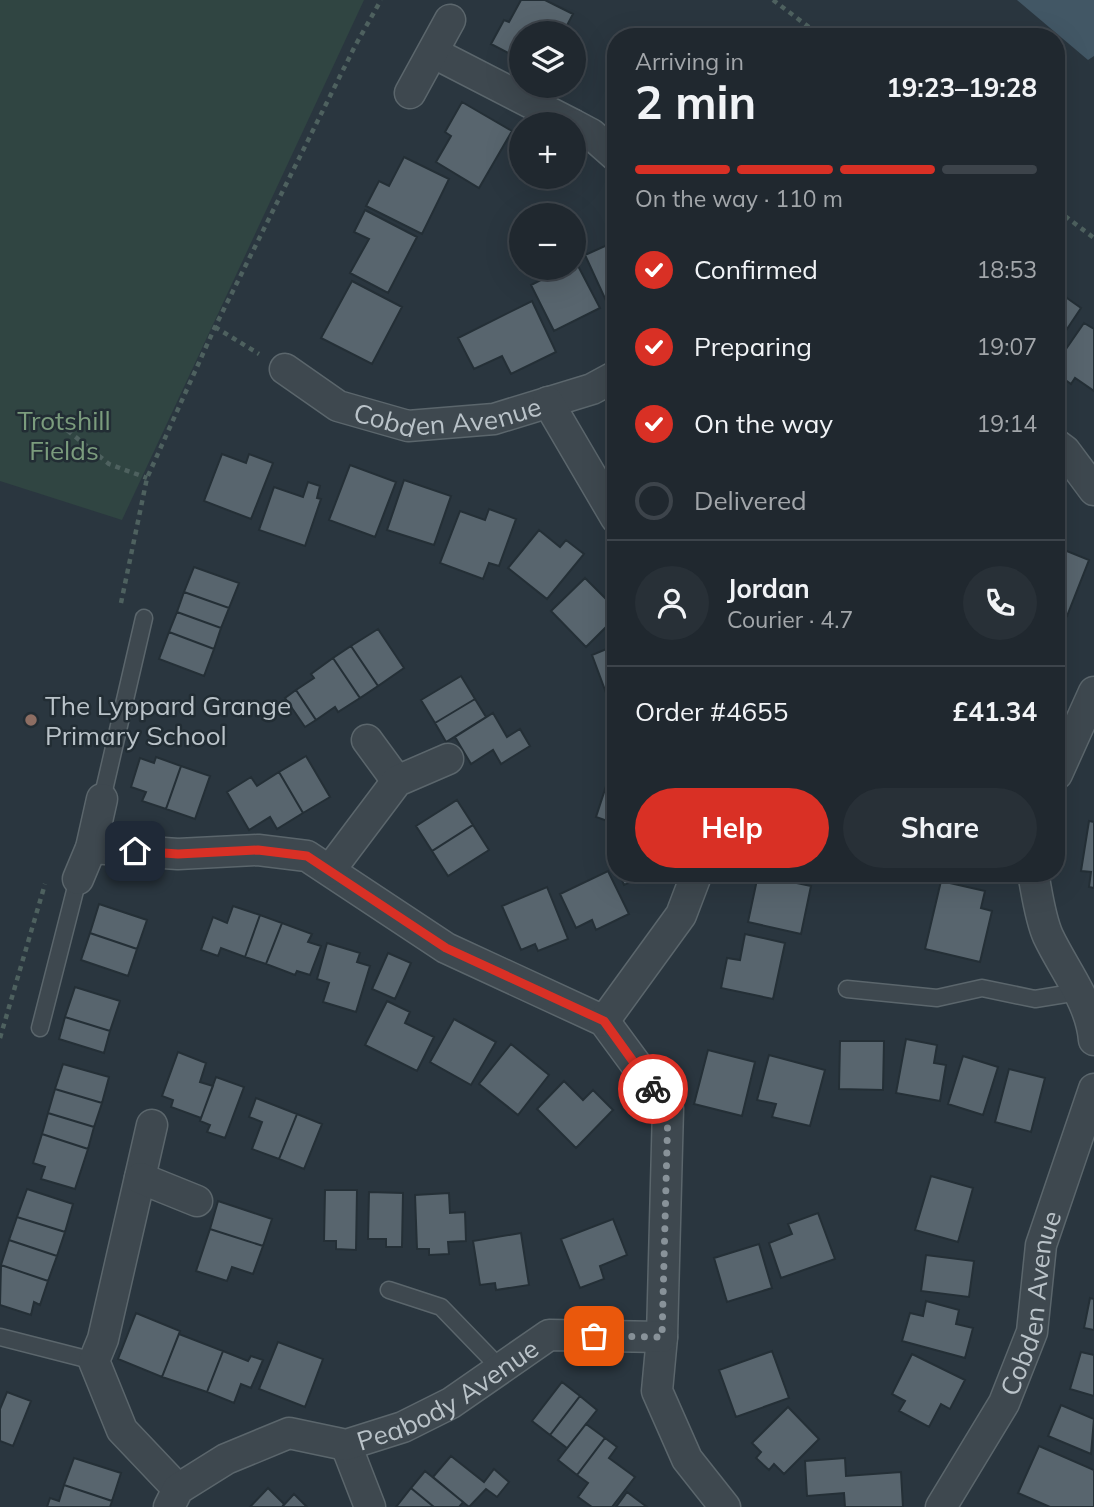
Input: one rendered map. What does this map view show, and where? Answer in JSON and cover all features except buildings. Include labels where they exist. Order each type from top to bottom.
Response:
[{"type":"street","points":[[410,93],[450,20]]},
{"type":"street","points":[[434,53],[548,112]]},
{"type":"street","points":[[586,132],[607,148]]},
{"type":"street","name":"Cobden Avenue","points":[[285,369],[338,406],[408,426],[494,419],[592,389],[607,381]]},
{"type":"street","points":[[548,402],[607,503]]},
{"type":"street","points":[[1065,451],[1094,490]]},
{"type":"street","points":[[1065,756],[1093,695]]},
{"type":"street","points":[[367,740],[397,781]]},
{"type":"street","points":[[330,870],[397,781],[448,759]]},
{"type":"street","points":[[78,879],[91,848],[102,799]]},
{"type":"street","points":[[91,848],[178,854],[258,850],[307,856],[446,948],[604,1021],[668,1108],[662,1337],[656,1391],[687,1459],[725,1507]]},
{"type":"street","points":[[604,1021],[681,915],[694,882]]},
{"type":"street","points":[[1034,882],[1047,934],[1093,1025],[1094,1040]]},
{"type":"street","name":"Cobden Avenue","points":[[941,1507],[1004,1403],[1032,1332],[1041,1245],[1094,1089]]},
{"type":"street","points":[[152,1125],[103,1339],[94,1361],[122,1430],[173,1498]]},
{"type":"street","points":[[140,1178],[197,1201]]},
{"type":"street","name":"Peabody Avenue","points":[[173,1498],[226,1459],[289,1433],[346,1445],[403,1427],[451,1403],[549,1335],[662,1337]]},
{"type":"street","points":[[346,1445],[370,1507]]},
{"type":"lane","points":[[102,799],[144,618]]},
{"type":"lane","points":[[40,1028],[78,879]]},
{"type":"lane","points":[[847,989],[937,998],[982,988],[1035,999],[1078,992]]},
{"type":"lane","points":[[389,1290],[441,1307],[500,1368]]},
{"type":"lane","points":[[0,1337],[94,1361]]},
{"type":"path","points":[[119,614],[147,478],[215,327],[355,46],[381,0]]},
{"type":"path","points":[[773,0],[810,28]]},
{"type":"path","points":[[1065,216],[1094,238]]},
{"type":"path","points":[[215,327],[285,369]]},
{"type":"path","points":[[52,418],[108,464],[147,478]]},
{"type":"path","points":[[0,1038],[46,882]]},
{"type":"green space","name":"Trotshill Fields","points":[[0,0],[364,0],[122,520],[0,481]]},
{"type":"water","points":[[1017,0],[1094,0],[1094,56],[1088,60],[1065,41],[1065,28],[1050,28]]},
{"type":"way so far","points":[[594,1336],[662,1337],[668,1108],[653,1089]]},
{"type":"place","name":"The Lyppard Grange Primary School","points":[[31,720]]},
{"type":"route","points":[[135,851],[178,854],[258,850],[307,856],[446,948],[604,1021],[653,1089]]}]
